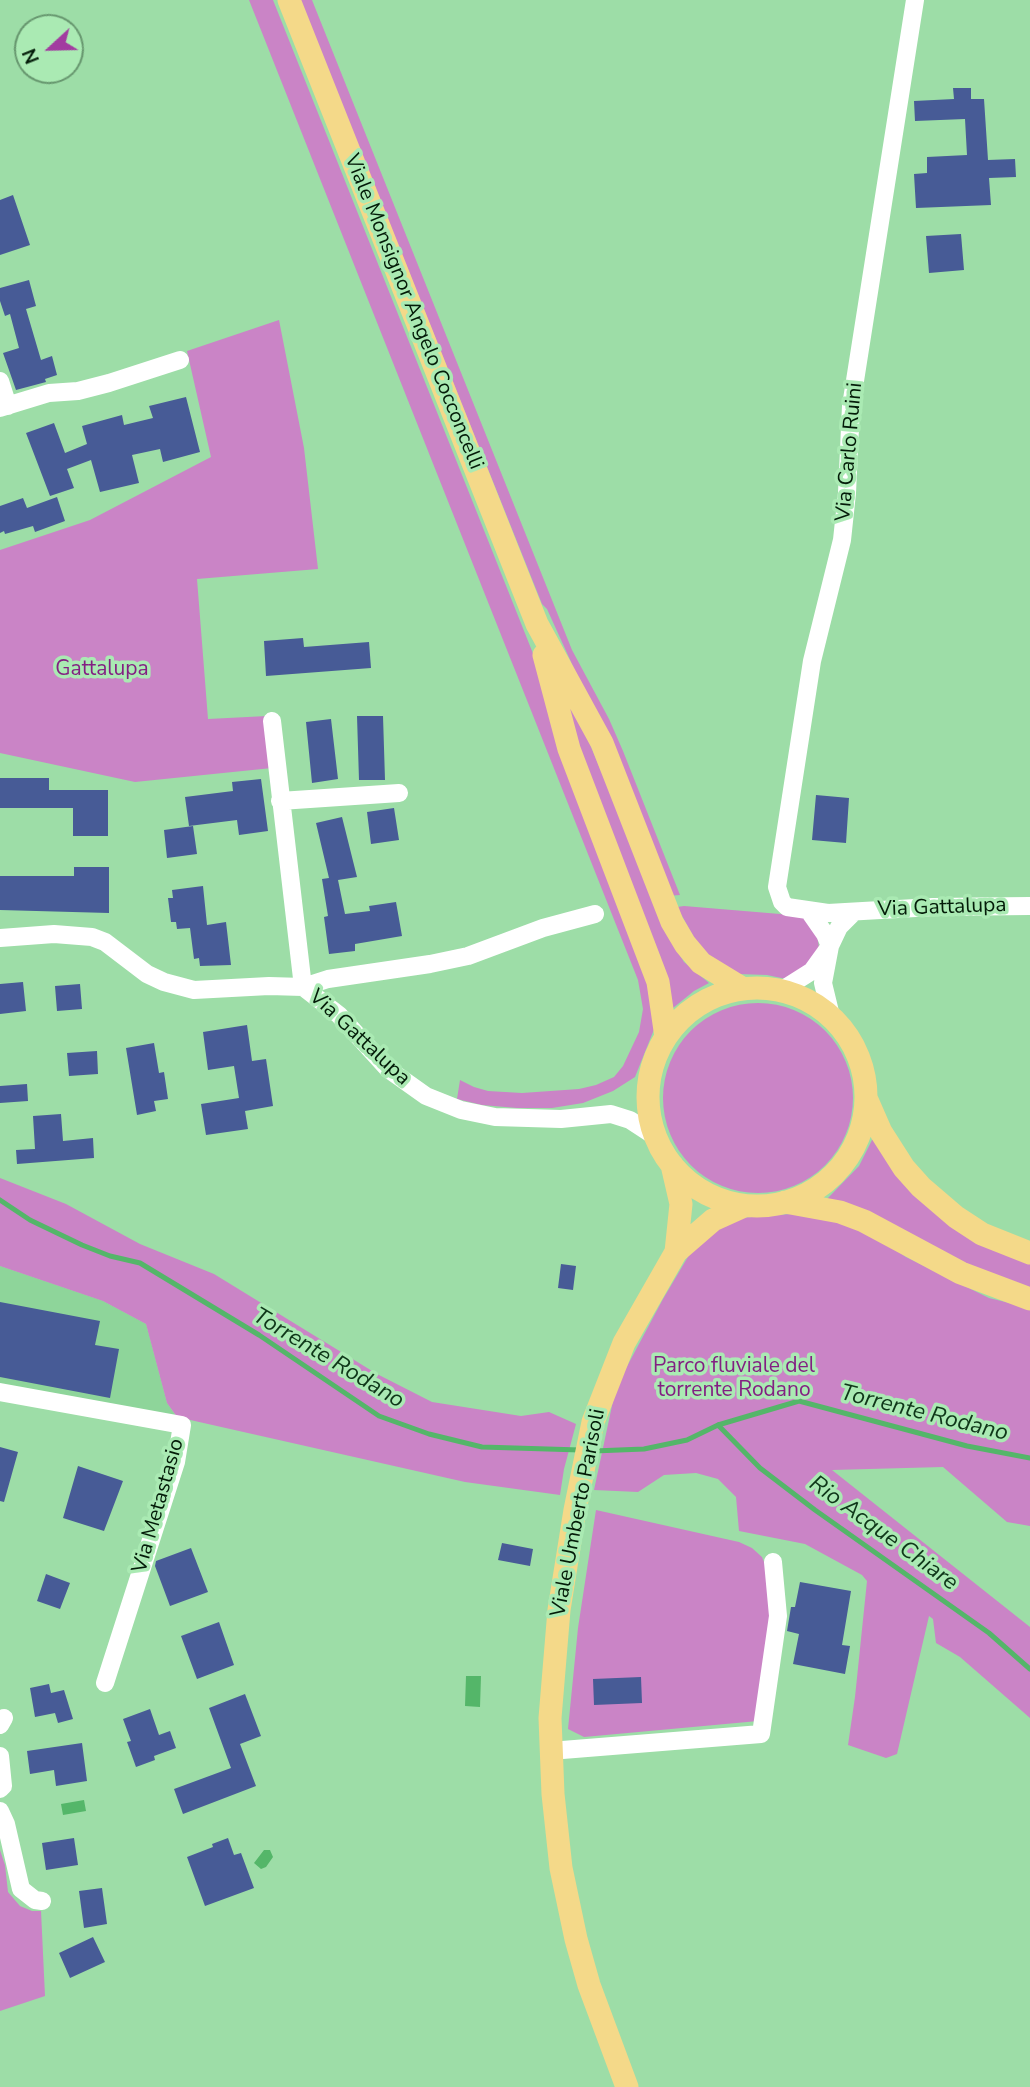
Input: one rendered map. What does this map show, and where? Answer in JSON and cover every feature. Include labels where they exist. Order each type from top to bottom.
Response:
[{"type":"main road","name":"Viale Monsignor Angelo Cocconcelli","points":[[289,0],[537,624],[602,743],[672,922],[684,944],[701,963],[742,988]]},
{"type":"main road","name":"Viale Monsignor Angelo Cocconcelli","points":[[537,624],[569,749],[658,982],[666,1037]]},
{"type":"main road","points":[[867,1100],[862,1128],[853,1148],[841,1167],[824,1183],[805,1195],[785,1202],[744,1206],[696,1187],[671,1163],[656,1137],[649,1103],[651,1076],[658,1052],[675,1024],[699,1004],[742,988],[782,990],[799,996],[831,1016],[855,1047],[862,1066],[867,1100],[881,1132],[904,1168],[921,1187],[956,1217],[982,1234],[1030,1253]]},
{"type":"main road","name":"Viale Umberto Parisoli","points":[[671,1163],[681,1204],[676,1252]]},
{"type":"main road","points":[[785,1202],[840,1212],[863,1221],[961,1273],[1030,1298]]},
{"type":"main road","name":"Viale Umberto Parisoli","points":[[626,2087],[589,1984],[571,1919],[561,1868],[550,1751],[555,1644],[575,1510],[593,1422],[624,1343],[676,1252],[713,1220],[744,1206]]},
{"type":"street","name":"Via Carlo Ruini","points":[[782,902],[777,887],[779,865],[812,661],[842,540],[851,406],[915,0]]},
{"type":"street","points":[[0,381],[4,407],[49,393],[78,391],[109,383],[180,359]]},
{"type":"street","points":[[272,721],[303,987]]},
{"type":"street","points":[[280,801],[399,793]]},
{"type":"street","name":"Via Gattalupa","points":[[782,902],[787,907],[828,913],[1030,906]]},
{"type":"street","points":[[808,911],[825,934],[830,946]]},
{"type":"street","name":"Via Gattalupa","points":[[782,990],[812,971],[830,946],[839,927],[854,912]]},
{"type":"street","name":"Via Gattalupa","points":[[0,938],[54,934],[92,937],[105,942],[147,974],[194,990],[303,987],[328,979],[462,958],[544,928],[595,914]]},
{"type":"street","name":"Via Gattalupa","points":[[830,946],[823,983],[831,1016]]},
{"type":"street","name":"Via Gattalupa","points":[[303,987],[339,1015],[388,1069],[426,1096],[495,1118],[561,1119],[611,1114],[630,1120],[656,1137]]},
{"type":"street","name":"Via Metastasio","points":[[0,1392],[182,1425],[176,1462],[105,1683]]},
{"type":"street","points":[[550,1751],[761,1734],[778,1616],[774,1562]]},
{"type":"street","points":[[0,1756],[3,1786],[0,1790]]},
{"type":"street","points":[[0,1811],[6,1824],[21,1889],[35,1900],[42,1901]]},
{"type":"shaded area","points":[[0,1266],[103,1301],[146,1324],[167,1403],[182,1425],[0,1392]]},
{"type":"shaded area","points":[[466,1676],[481,1676],[480,1707],[465,1706]]},
{"type":"shaded area","points":[[84,1800],[86,1811],[63,1815],[61,1804]]},
{"type":"shaded area","points":[[264,1850],[270,1850],[273,1857],[266,1867],[261,1869],[254,1863]]},
{"type":"green space","points":[[249,0],[273,0],[536,661],[655,997],[657,1022],[635,1077],[613,1091],[583,1103],[552,1108],[517,1108],[482,1105],[457,1099],[460,1080],[488,1091],[522,1093],[579,1089],[614,1077],[623,1066],[639,1032],[643,1009],[638,980]]},
{"type":"green space","points":[[300,0],[312,0],[572,650],[609,719],[680,895],[667,896],[611,750],[547,609],[542,604]]},
{"type":"green space","name":"Gattalupa","points":[[279,320],[304,448],[318,569],[197,579],[208,719],[267,716],[272,768],[135,782],[0,753],[0,550],[90,520],[211,457],[187,351]]},
{"type":"green space","points":[[566,699],[587,737],[671,941],[684,962],[709,983],[673,1008],[660,956],[579,752]]},
{"type":"green space","points":[[677,907],[804,916],[817,934],[819,948],[813,960],[786,979],[738,974],[701,950]]},
{"type":"green space","points":[[758,1003],[794,1010],[825,1031],[846,1062],[853,1098],[846,1134],[825,1165],[794,1186],[758,1193],[722,1186],[691,1165],[670,1134],[663,1098],[670,1062],[691,1031],[722,1010]]},
{"type":"green space","points":[[873,1138],[899,1178],[1030,1263],[1030,1291],[998,1279],[827,1199],[859,1166]]},
{"type":"green space","points":[[0,1178],[66,1204],[140,1244],[214,1274],[377,1374],[432,1402],[521,1416],[549,1412],[576,1424],[560,1495],[465,1482],[177,1417],[167,1403],[146,1324],[103,1301],[0,1266]]},
{"type":"green space","name":"Parco fluviale del torrente Rodano","points":[[791,1214],[821,1217],[868,1231],[906,1257],[989,1298],[1030,1308],[1030,1526],[1007,1522],[943,1467],[832,1470],[1030,1627],[1030,1718],[960,1657],[936,1643],[933,1619],[929,1616],[897,1754],[886,1758],[848,1745],[867,1581],[862,1575],[805,1544],[739,1531],[736,1497],[718,1479],[696,1473],[664,1475],[638,1492],[594,1490],[616,1387],[692,1250],[713,1229],[739,1218]]},
{"type":"green space","points":[[596,1510],[739,1542],[762,1557],[766,1567],[772,1615],[758,1721],[584,1737],[568,1729],[578,1628]]},
{"type":"green space","points":[[0,1850],[5,1865],[8,1892],[20,1906],[41,1911],[45,1996],[0,2011]]},
{"type":"building","points":[[953,88],[971,88],[971,99],[984,99],[988,160],[1015,159],[1016,177],[989,178],[991,205],[916,208],[914,174],[927,173],[927,157],[967,155],[965,119],[915,121],[914,101],[954,99]]},
{"type":"building","points":[[13,195],[30,245],[0,255],[0,200]]},
{"type":"building","points":[[961,234],[964,270],[929,273],[926,236]]},
{"type":"building","points":[[29,280],[36,306],[26,309],[41,360],[52,356],[57,375],[45,379],[46,382],[16,390],[3,353],[19,348],[10,314],[5,316],[0,301],[0,288]]},
{"type":"building","points":[[186,397],[200,452],[163,462],[160,449],[132,455],[139,483],[100,492],[91,460],[67,469],[74,488],[50,496],[26,433],[54,423],[65,453],[87,444],[82,426],[122,415],[124,425],[153,418],[149,406]]},
{"type":"building","points":[[57,497],[65,521],[35,532],[33,526],[0,533],[0,506],[23,498],[27,508]]},
{"type":"building","points":[[303,638],[304,647],[369,642],[371,668],[266,676],[264,641]]},
{"type":"building","points":[[357,716],[383,716],[385,780],[359,780]]},
{"type":"building","points":[[331,719],[338,779],[312,783],[306,722]]},
{"type":"building","points":[[0,778],[49,778],[49,790],[108,790],[108,836],[73,836],[73,808],[0,808]]},
{"type":"building","points":[[261,779],[268,831],[239,835],[237,820],[189,826],[185,797],[233,791],[232,782]]},
{"type":"building","points":[[816,795],[849,798],[846,843],[812,840]]},
{"type":"building","points":[[394,808],[399,840],[371,844],[367,812]]},
{"type":"building","points":[[342,817],[357,877],[338,880],[345,914],[370,911],[369,906],[396,902],[402,936],[355,944],[355,951],[329,954],[324,917],[328,916],[322,879],[329,878],[316,823]]},
{"type":"building","points":[[193,826],[197,854],[167,858],[164,830]]},
{"type":"building","points":[[74,867],[109,867],[109,913],[0,910],[0,876],[74,876]]},
{"type":"building","points":[[203,886],[207,925],[226,922],[231,965],[200,966],[199,958],[194,959],[190,928],[177,929],[176,922],[171,922],[168,898],[173,898],[172,890]]},
{"type":"building","points":[[23,982],[26,1011],[0,1014],[0,984]]},
{"type":"building","points":[[80,984],[82,1009],[57,1011],[55,986]]},
{"type":"building","points":[[247,1025],[252,1061],[266,1059],[273,1106],[245,1111],[248,1129],[206,1135],[201,1104],[239,1098],[234,1066],[208,1070],[203,1032]]},
{"type":"building","points":[[154,1043],[159,1073],[164,1072],[168,1099],[154,1101],[156,1111],[137,1115],[126,1048]]},
{"type":"building","points":[[97,1051],[98,1074],[69,1076],[67,1053]]},
{"type":"building","points":[[27,1084],[28,1101],[0,1103],[0,1086]]},
{"type":"building","points":[[61,1114],[63,1141],[93,1138],[94,1158],[17,1164],[16,1150],[35,1149],[33,1116]]},
{"type":"building","points":[[561,1264],[576,1266],[573,1290],[558,1288]]},
{"type":"building","points":[[0,1302],[100,1321],[95,1345],[119,1349],[110,1398],[0,1377]]},
{"type":"building","points":[[0,1447],[18,1452],[4,1502],[0,1501]]},
{"type":"building","points":[[78,1466],[123,1481],[104,1531],[63,1518]]},
{"type":"building","points":[[502,1543],[533,1549],[530,1566],[498,1560]]},
{"type":"building","points":[[191,1548],[208,1592],[170,1606],[155,1566],[156,1561]]},
{"type":"building","points":[[46,1574],[70,1583],[60,1609],[37,1601]]},
{"type":"building","points":[[800,1582],[851,1591],[842,1645],[850,1646],[845,1674],[793,1664],[799,1634],[787,1631],[791,1607],[795,1607]]},
{"type":"building","points":[[219,1622],[234,1665],[197,1679],[181,1636]]},
{"type":"building","points":[[641,1677],[642,1703],[594,1705],[593,1679]]},
{"type":"building","points":[[49,1684],[51,1693],[64,1690],[73,1719],[58,1723],[55,1713],[35,1717],[30,1688]]},
{"type":"building","points":[[245,1694],[261,1736],[240,1744],[256,1786],[183,1814],[174,1789],[231,1768],[209,1708]]},
{"type":"building","points":[[150,1709],[159,1735],[170,1731],[176,1748],[154,1756],[155,1760],[136,1767],[127,1742],[131,1741],[123,1719]]},
{"type":"building","points":[[82,1743],[87,1781],[56,1786],[54,1770],[30,1774],[27,1751]]},
{"type":"building","points":[[74,1838],[78,1865],[46,1870],[42,1843]]},
{"type":"building","points":[[228,1838],[234,1855],[241,1853],[254,1888],[205,1906],[187,1857]]},
{"type":"building","points":[[102,1888],[107,1924],[84,1928],[79,1891]]},
{"type":"building","points":[[93,1937],[105,1962],[70,1978],[59,1953]]},
{"type":"waterway","name":"Torrente Rodano","points":[[0,1200],[30,1220],[82,1245],[110,1256],[140,1263],[259,1335],[379,1416],[429,1434],[482,1447],[580,1450]]},
{"type":"waterway","name":"Torrente Rodano","points":[[594,1451],[644,1449],[687,1440],[718,1425],[799,1401],[967,1446],[1030,1458]]},
{"type":"waterway","name":"Rio Acque Chiare","points":[[718,1425],[760,1468],[989,1633],[1030,1669]]}]
